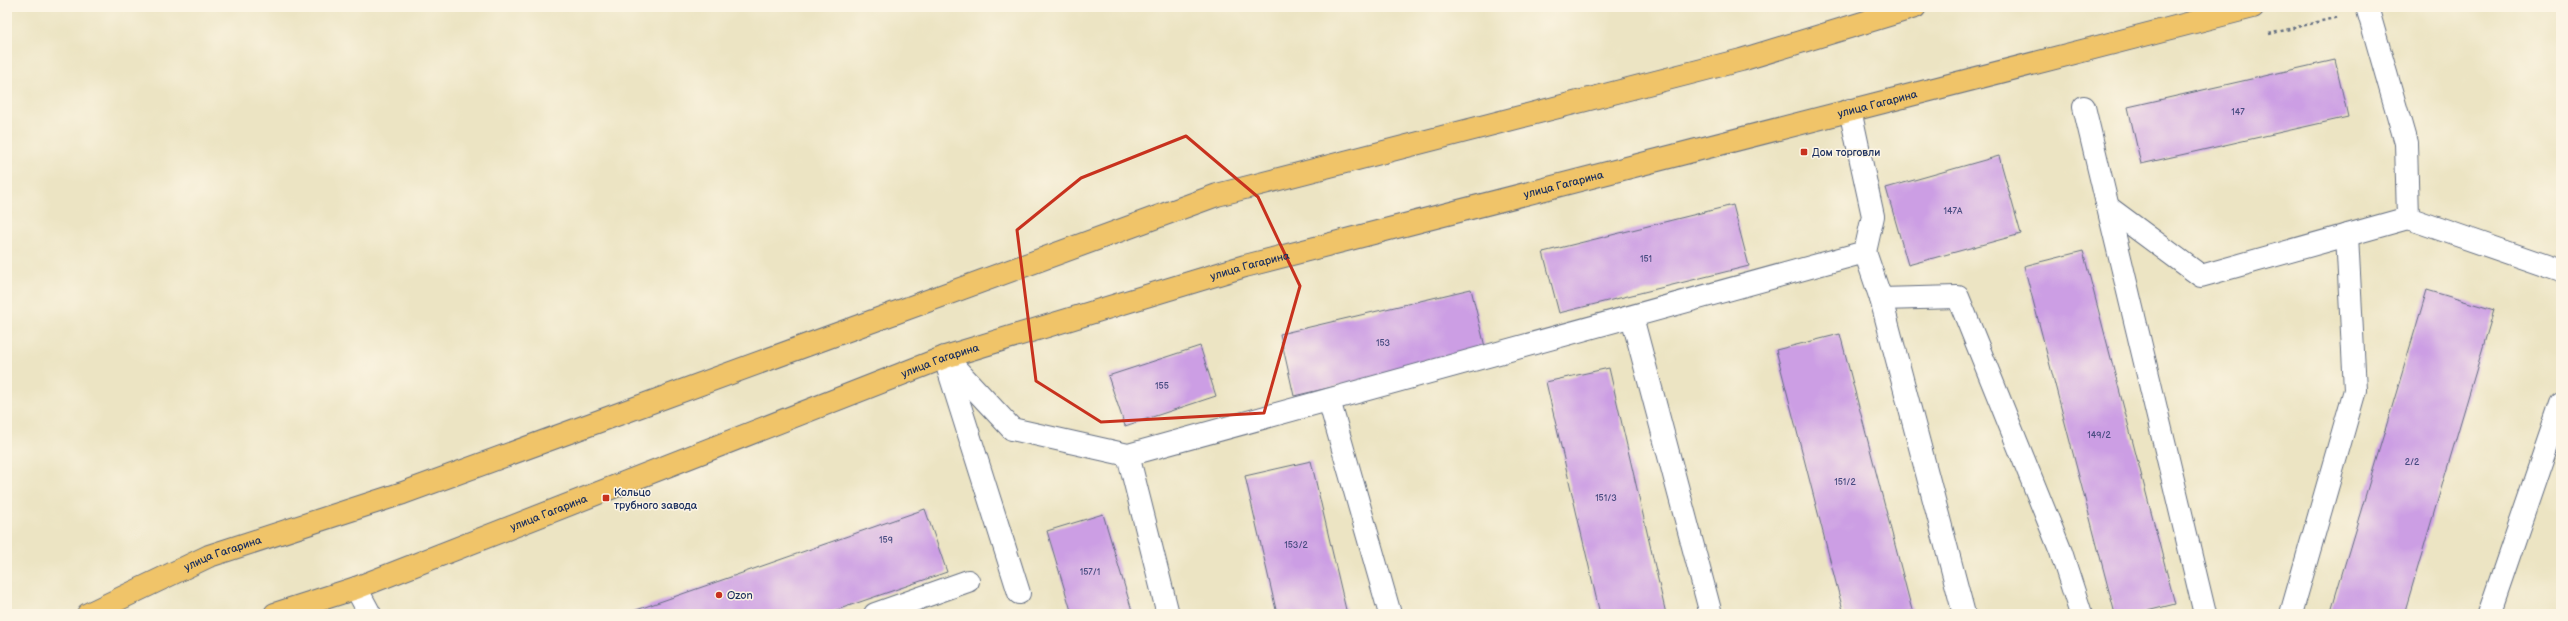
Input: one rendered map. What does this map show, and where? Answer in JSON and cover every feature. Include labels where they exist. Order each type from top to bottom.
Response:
[{"type":"main road","name":"улица Гагарина","points":[[88,614],[209,556],[410,491],[1217,195],[1741,60],[1915,7]]},
{"type":"main road","name":"улица Гагарина","points":[[275,614],[356,588],[945,357],[1246,266],[2253,7]]},
{"type":"lane","points":[[2368,9],[2406,143],[2408,218]]},
{"type":"lane","points":[[2084,107],[2205,614]]},
{"type":"lane","points":[[1850,110],[1873,216],[1865,252],[1881,299],[1964,614]]},
{"type":"lane","points":[[2108,207],[2201,276],[2408,218],[2561,271]]},
{"type":"lane","points":[[2291,614],[2355,390],[2347,235]]},
{"type":"lane","points":[[945,357],[1012,429],[1128,455],[1865,252]]},
{"type":"lane","points":[[1881,299],[1958,297],[2061,552],[2081,614]]},
{"type":"lane","points":[[1632,317],[1711,614]]},
{"type":"lane","points":[[945,357],[1019,593]]},
{"type":"lane","points":[[1329,400],[1390,614]]},
{"type":"lane","points":[[2489,614],[2561,404]]},
{"type":"lane","points":[[1128,455],[1168,614]]},
{"type":"lane","points":[[875,614],[968,580]]},
{"type":"lane","points":[[356,588],[370,614]]},
{"type":"path","points":[[2267,34],[2368,9]]},
{"type":"highlighted area","points":[[1186,136],[1258,197],[1300,286],[1264,413],[1101,422],[1036,381],[1017,230],[1081,178]]},
{"type":"building","points":[[2335,60],[2348,117],[2141,164],[2128,107]]},
{"type":"building","points":[[1999,156],[2021,234],[1908,265],[1886,188]]},
{"type":"building","points":[[1733,205],[1749,266],[1559,313],[1543,252]]},
{"type":"building","points":[[2083,251],[2175,604],[2135,614],[2115,614],[2024,266]]},
{"type":"building","points":[[1471,289],[1486,351],[1294,396],[1280,334]]},
{"type":"building","points":[[2427,290],[2494,310],[2404,614],[2330,614]]},
{"type":"building","points":[[1840,334],[1913,614],[1844,614],[1776,350]]},
{"type":"building","points":[[1200,346],[1216,396],[1125,426],[1108,376]]},
{"type":"building","points":[[1609,368],[1666,614],[1600,614],[1546,382]]},
{"type":"building","points":[[1311,461],[1347,614],[1277,614],[1245,476]]},
{"type":"building","points":[[925,509],[947,572],[825,614],[625,614]]},
{"type":"building","points":[[1103,514],[1133,614],[1072,614],[1047,531]]},
{"type":"place","name":"Дом торговли","points":[[1804,152]]},
{"type":"place","name":"Кольцо трубного завода","points":[[606,498]]},
{"type":"place","name":"Ozon","points":[[719,595]]}]
